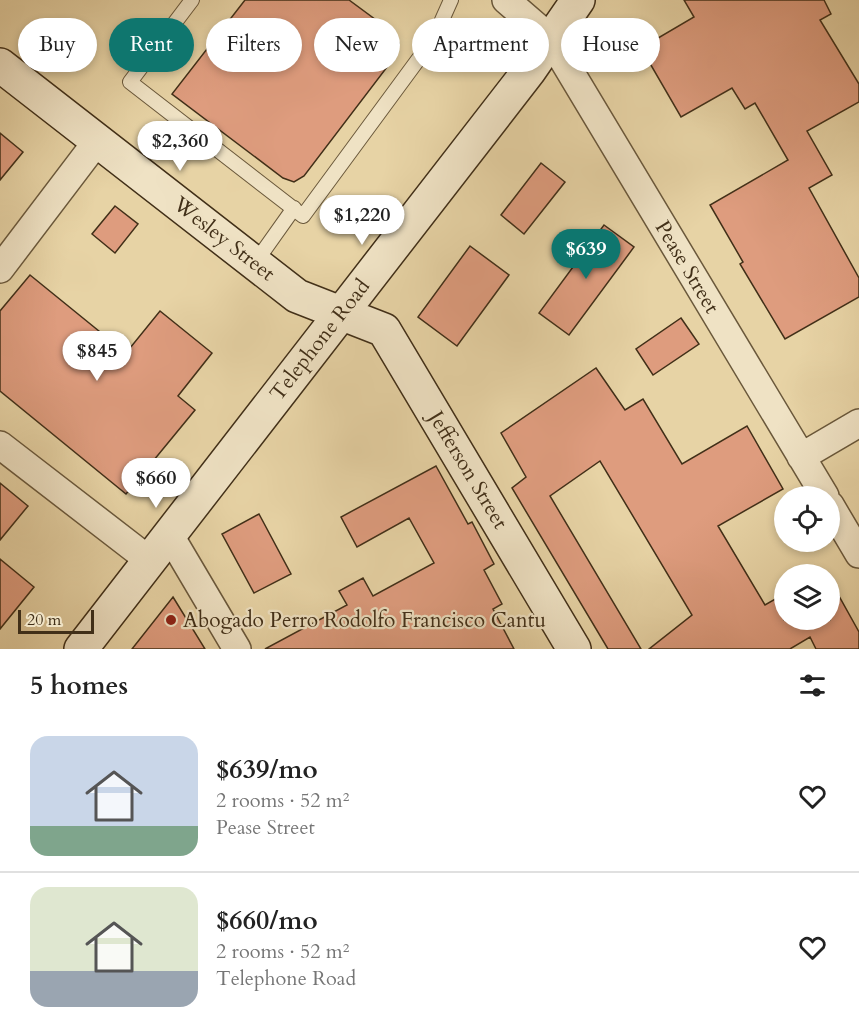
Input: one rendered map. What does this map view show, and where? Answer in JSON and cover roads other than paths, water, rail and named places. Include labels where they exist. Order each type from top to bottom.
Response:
[{"type":"street","name":"Pease Street","points":[[506,0],[550,38],[819,486]]},
{"type":"street","name":"Telephone Road","points":[[81,649],[529,71],[578,0]]},
{"type":"street","name":"Wesley Street","points":[[0,65],[297,296],[341,314]]},
{"type":"street","points":[[0,269],[98,140]]},
{"type":"street","name":"Jefferson Street","points":[[341,314],[384,330],[574,649]]},
{"type":"street","points":[[801,457],[859,423]]},
{"type":"street","points":[[0,444],[148,560]]},
{"type":"street","points":[[840,522],[859,554]]},
{"type":"street","points":[[169,534],[237,649]]},
{"type":"lane","points":[[192,0],[130,82],[303,216],[434,38],[451,0]]},
{"type":"lane","points":[[255,263],[294,208]]},
{"type":"place","name":"Abogado Perro Rodolfo Francisco Cantu","points":[[171,620]]}]
